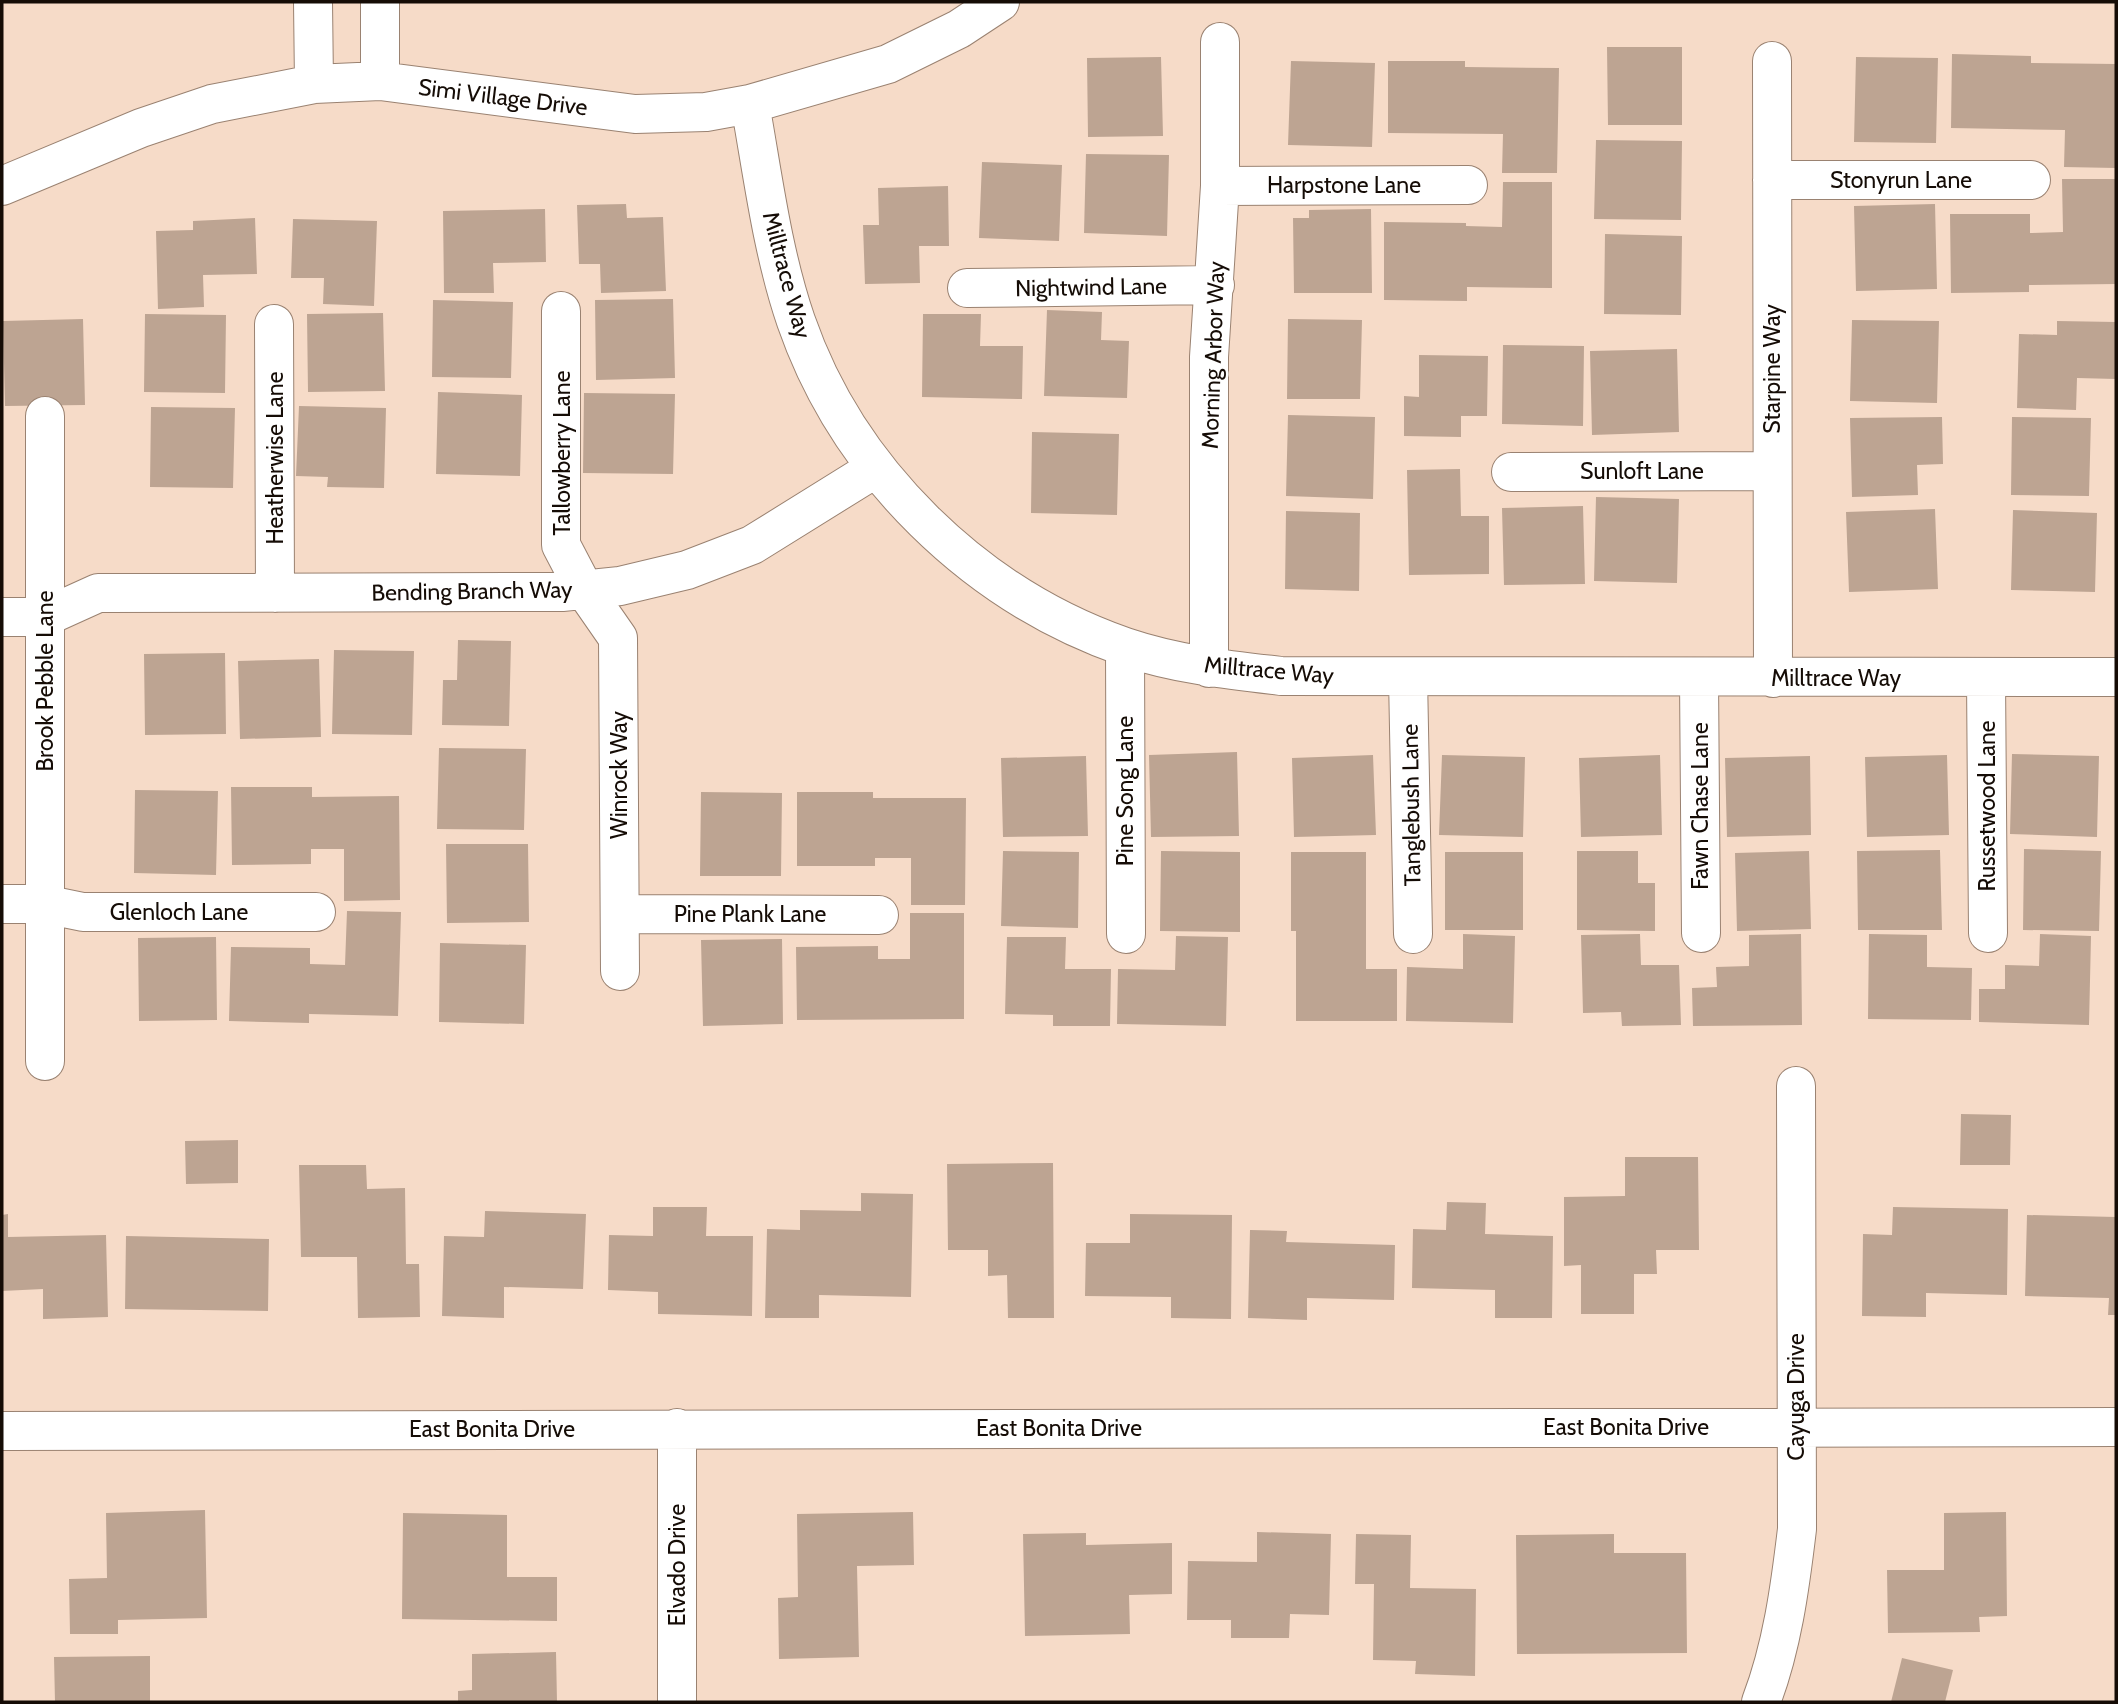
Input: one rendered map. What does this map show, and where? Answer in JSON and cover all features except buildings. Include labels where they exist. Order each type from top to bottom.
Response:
[{"type":"street","points":[[313,2],[314,84]]},
{"type":"street","points":[[380,2],[380,81]]},
{"type":"street","name":"Simi Village Drive","points":[[2,186],[141,128],[212,104],[314,84],[380,81],[635,114],[706,112],[750,104],[888,64],[958,29],[1000,2]]},
{"type":"street","name":"Morning Arbor Way","points":[[1209,668],[1209,357],[1220,186],[1220,42]]},
{"type":"street","name":"Starpine Way","points":[[1772,61],[1773,678]]},
{"type":"street","name":"Milltrace Way","points":[[750,104],[776,250],[796,322],[826,391],[876,468],[934,531],[992,579],[1056,617],[1125,647],[1209,668],[1281,676],[2116,677]]},
{"type":"street","name":"Stonyrun Lane","points":[[1772,180],[2031,180]]},
{"type":"street","name":"Harpstone Lane","points":[[1220,186],[1468,185]]},
{"type":"street","name":"Nightwind Lane","points":[[967,288],[1214,285]]},
{"type":"street","name":"Tallowberry Lane","points":[[561,311],[561,545],[584,589]]},
{"type":"street","name":"Heatherwise Lane","points":[[274,324],[275,593]]},
{"type":"street","name":"Brook Pebble Lane","points":[[45,416],[45,1062]]},
{"type":"street","name":"Bending Branch Way","points":[[45,617],[99,593],[548,592],[620,586],[687,570],[752,545],[876,468]]},
{"type":"street","name":"Sunloft Lane","points":[[1511,472],[1772,471]]},
{"type":"street","name":"Winrock Way","points":[[584,589],[618,638],[620,971]]},
{"type":"street","points":[[2,617],[45,617]]},
{"type":"street","name":"Pine Song Lane","points":[[1125,647],[1126,934]]},
{"type":"street","name":"Tanglebush Lane","points":[[1408,677],[1413,934]]},
{"type":"street","name":"Fawn Chase Lane","points":[[1699,678],[1701,933]]},
{"type":"street","name":"Russetwood Lane","points":[[1986,678],[1988,933]]},
{"type":"street","points":[[2,904],[44,904]]},
{"type":"street","name":"Glenloch Lane","points":[[44,904],[83,912],[316,912]]},
{"type":"street","name":"Pine Plank Lane","points":[[620,914],[879,915]]},
{"type":"street","name":"Cayuga Drive","points":[[1760,1702],[1769,1680],[1788,1601],[1797,1529],[1796,1086]]},
{"type":"street","name":"East Bonita Drive","points":[[2,1430],[2116,1427]]},
{"type":"street","name":"Elvado Drive","points":[[677,1428],[677,1702]]}]
